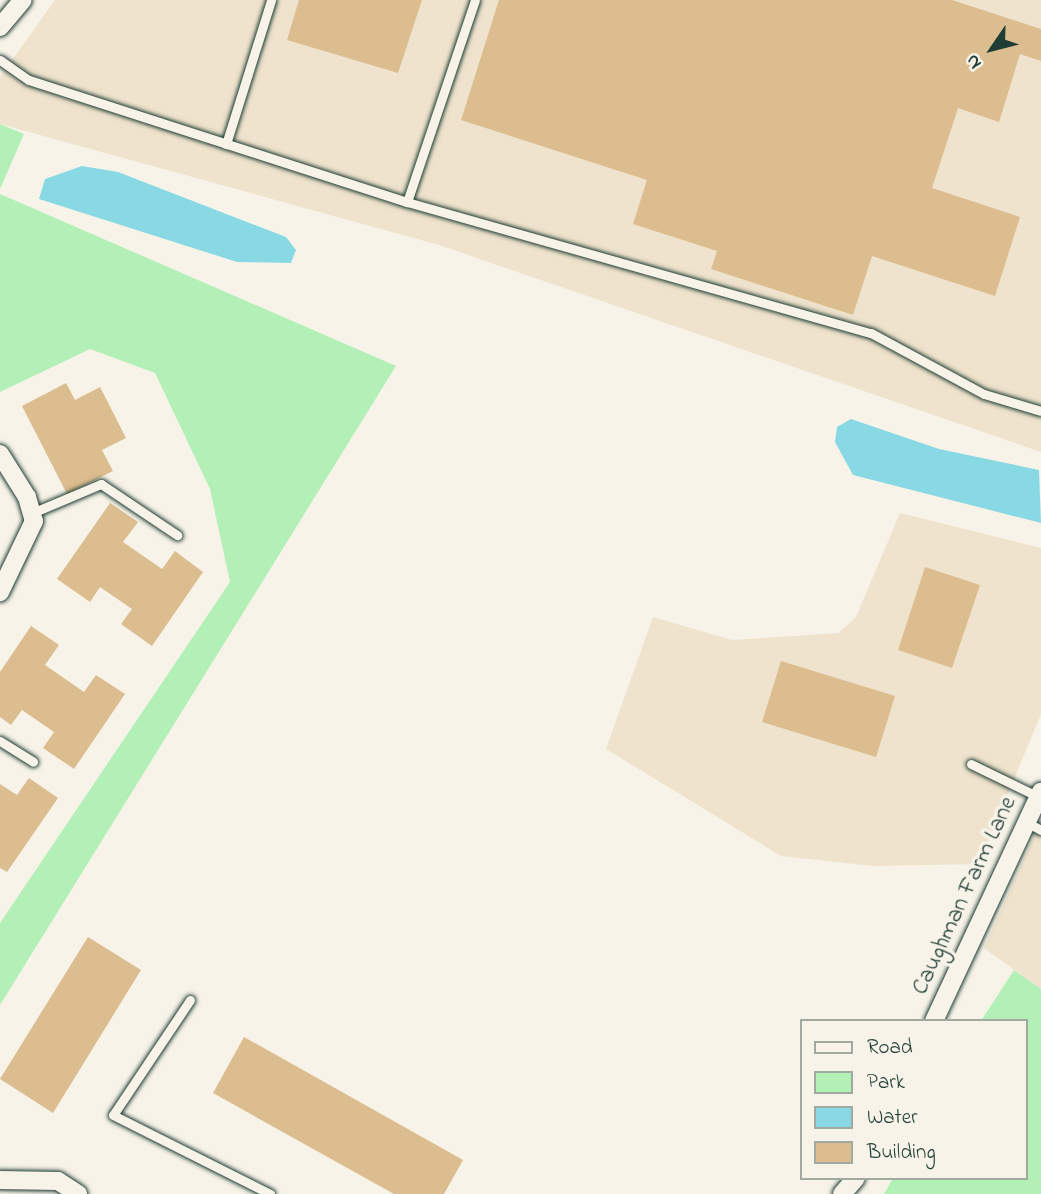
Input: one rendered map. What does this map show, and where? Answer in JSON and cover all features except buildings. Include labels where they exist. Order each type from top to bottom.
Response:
[{"type":"street","points":[[0,27],[23,0]]},
{"type":"street","points":[[0,454],[32,513],[27,544],[0,592]]},
{"type":"street","name":"Caughman Farm Lane","points":[[935,1019],[1034,826],[1040,795]]},
{"type":"street","points":[[0,1180],[58,1181],[78,1194]]},
{"type":"street","points":[[842,1194],[854,1180]]},
{"type":"lane","points":[[226,144],[271,0]]},
{"type":"lane","points":[[407,202],[475,0]]},
{"type":"lane","points":[[0,60],[29,80],[407,202],[871,333],[984,394],[1041,411]]},
{"type":"lane","points":[[32,513],[101,485],[177,536]]},
{"type":"lane","points":[[0,741],[33,762]]},
{"type":"lane","points":[[971,764],[1040,795]]},
{"type":"lane","points":[[190,1000],[113,1115],[270,1194]]},
{"type":"shaded area","points":[[55,0],[1041,0],[1041,452],[439,245],[0,124],[0,77]]},
{"type":"shaded area","points":[[900,513],[1041,548],[1041,714],[979,864],[873,866],[781,856],[606,749],[653,617],[732,640],[839,633],[856,617]]},
{"type":"shaded area","points":[[1041,821],[1041,989],[984,948]]},
{"type":"green space","points":[[0,124],[24,134],[0,189]]},
{"type":"green space","points":[[0,194],[396,366],[0,1005],[0,923],[230,582],[210,489],[155,373],[90,349],[0,392]]},
{"type":"green space","points":[[1014,970],[1041,989],[1041,1194],[884,1194],[892,1180],[1027,1180],[1027,1019],[982,1019]]},
{"type":"water","points":[[82,166],[118,172],[286,237],[296,250],[291,263],[237,262],[39,199],[45,179]]},
{"type":"water","points":[[851,419],[939,449],[1039,470],[1041,523],[853,475],[835,442],[837,427]]}]
